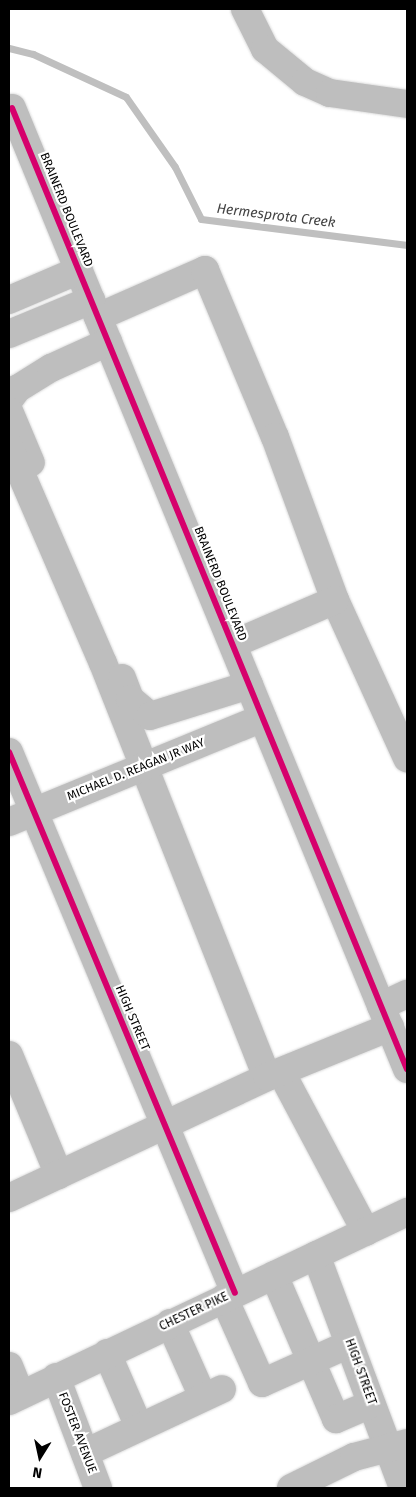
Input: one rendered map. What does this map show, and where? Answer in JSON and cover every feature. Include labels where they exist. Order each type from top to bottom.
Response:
[{"type":"street","points":[[245,9],[266,49],[305,82],[330,93],[407,104]]},
{"type":"street","name":"BRAINERD BOULEVARD","points":[[12,108],[407,1069]]},
{"type":"street","points":[[9,300],[79,270]]},
{"type":"street","points":[[9,334],[95,309],[205,270],[275,437],[336,600],[407,758]]},
{"type":"street","points":[[9,400],[17,389],[51,368],[108,342]]},
{"type":"street","points":[[9,410],[130,699],[150,716],[249,685]]},
{"type":"street","points":[[9,446],[103,663],[143,767],[274,1074],[366,1232]]},
{"type":"street","points":[[232,644],[336,600]]},
{"type":"street","name":"MICHAEL D. REAGAN JR WAY","points":[[9,822],[263,718]]},
{"type":"street","name":"HIGH STREET","points":[[9,752],[165,1126],[262,1384],[312,1361]]},
{"type":"street","points":[[9,1198],[274,1074],[386,1016],[407,994]]},
{"type":"street","points":[[9,1055],[59,1175]]},
{"type":"street","name":"CHESTER PIKE","points":[[15,1398],[407,1212]]},
{"type":"street","name":"HIGH STREET","points":[[316,1255],[371,1404],[398,1446],[403,1488]]},
{"type":"street","points":[[274,1275],[336,1419],[371,1404]]},
{"type":"street","points":[[84,1453],[212,1393],[170,1323]]},
{"type":"street","points":[[312,1361],[350,1344]]},
{"type":"street","points":[[107,1353],[139,1427]]},
{"type":"street","points":[[9,1366],[15,1398]]},
{"type":"street","name":"FOSTER AVENUE","points":[[56,1377],[98,1488]]},
{"type":"street","points":[[291,1488],[354,1457],[398,1446]]},
{"type":"waterway","name":"Hermesprota Creek","points":[[9,48],[33,54],[126,97],[175,167],[201,219],[407,245]]},
{"type":"cycle path","points":[[12,108],[407,1069]]},
{"type":"cycle path","points":[[9,752],[235,1293]]}]
